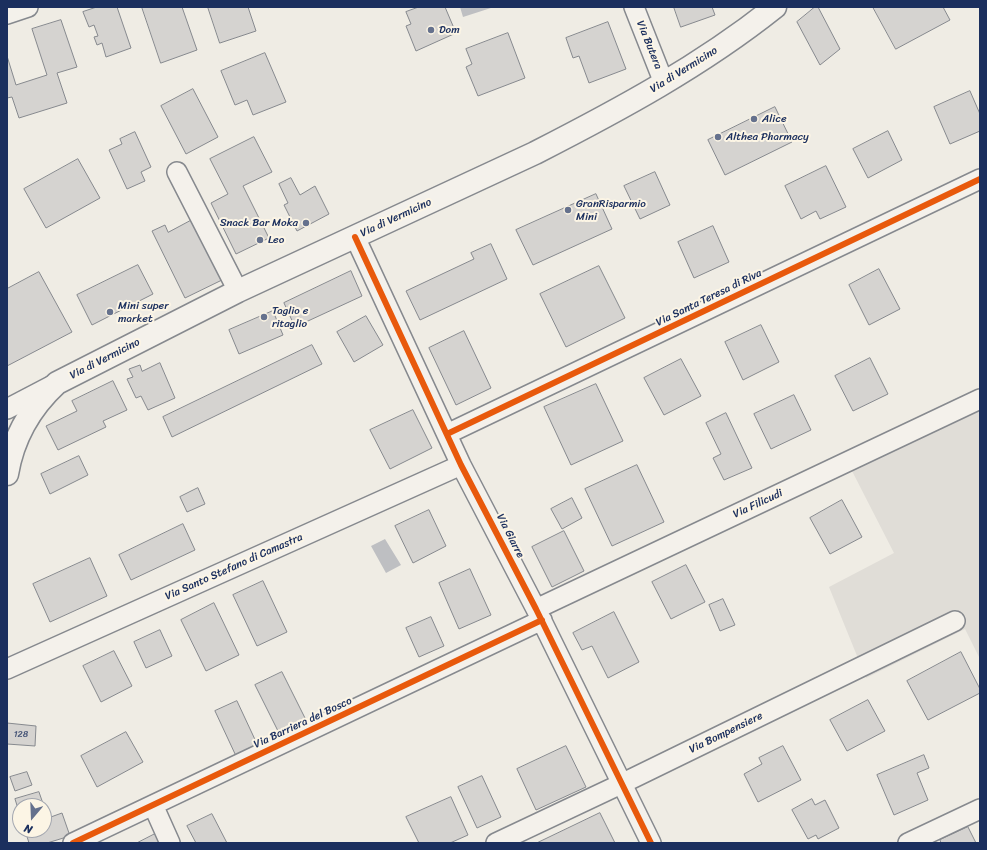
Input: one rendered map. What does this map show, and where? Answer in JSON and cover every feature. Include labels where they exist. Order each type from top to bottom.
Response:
[{"type":"main road","name":"Via di Vermicino","points":[[7,474],[12,453],[13,438],[36,404],[58,383],[238,291],[535,153],[632,102],[664,83],[722,47],[775,7]]},
{"type":"street","points":[[7,14],[28,7]]},
{"type":"street","name":"Via Butera","points":[[634,7],[664,83]]},
{"type":"street","points":[[178,172],[238,291]]},
{"type":"street","name":"Via Santa Teresa di Riva","points":[[447,434],[980,179]]},
{"type":"street","name":"Via Giarre","points":[[355,237],[461,465],[539,614],[651,843]]},
{"type":"street","points":[[7,409],[58,383]]},
{"type":"street","name":"Via Filicudi","points":[[539,614],[980,399]]},
{"type":"street","name":"Via Santo Stefano di Camastra","points":[[7,669],[461,465]]},
{"type":"street","name":"Via Barriera del Bosco","points":[[73,843],[539,614]]},
{"type":"street","name":"Via Bompensiere","points":[[496,843],[621,784],[955,621]]},
{"type":"street","points":[[153,805],[170,843]]},
{"type":"street","points":[[908,843],[980,809]]},
{"type":"shaded area","points":[[460,7],[494,7],[463,17]]},
{"type":"shaded area","points":[[980,409],[980,659],[965,629],[866,678],[829,587],[894,553],[852,471]]},
{"type":"shaded area","points":[[385,539],[401,565],[386,573],[371,546]]},
{"type":"building","points":[[97,7],[117,7],[131,48],[106,57],[102,43],[97,45],[94,37],[98,36],[94,25],[89,27],[83,12]]},
{"type":"building","points":[[142,7],[182,7],[197,50],[161,63]]},
{"type":"building","points":[[208,7],[248,7],[256,31],[220,43]]},
{"type":"building","name":"Dom","points":[[419,7],[445,7],[456,33],[416,51],[406,26],[411,24],[406,12]]},
{"type":"building","points":[[674,7],[712,7],[715,15],[681,27]]},
{"type":"building","points":[[815,7],[818,7],[840,49],[820,65],[797,22]]},
{"type":"building","points":[[873,7],[943,7],[950,20],[896,49]]},
{"type":"building","points":[[61,20],[77,67],[57,73],[67,103],[19,118],[12,97],[7,98],[7,56],[16,85],[47,75],[32,29]]},
{"type":"building","points":[[608,22],[626,69],[589,83],[579,56],[573,58],[566,38]]},
{"type":"building","points":[[508,33],[525,78],[478,96],[466,67],[472,64],[466,49]]},
{"type":"building","points":[[265,53],[286,102],[253,115],[247,100],[235,105],[221,71]]},
{"type":"building","points":[[193,89],[218,137],[186,154],[161,106]]},
{"type":"building","points":[[970,91],[980,114],[980,131],[950,144],[934,107]]},
{"type":"building","points":[[775,107],[792,142],[725,175],[708,140]]},
{"type":"building","points":[[888,131],[902,160],[868,178],[853,149]]},
{"type":"building","points":[[135,132],[151,167],[141,172],[145,181],[127,189],[109,150],[122,144],[120,139]]},
{"type":"building","points":[[254,137],[272,172],[243,186],[269,238],[236,254],[211,203],[228,194],[210,159]]},
{"type":"building","points":[[78,159],[100,198],[46,228],[24,189]]},
{"type":"building","points":[[826,166],[846,207],[820,219],[816,211],[801,219],[785,186]]},
{"type":"building","points":[[655,172],[670,205],[640,219],[624,186]]},
{"type":"building","points":[[291,178],[300,195],[315,186],[329,214],[297,231],[284,205],[288,203],[279,184]]},
{"type":"building","points":[[596,194],[612,229],[533,265],[516,230]]},
{"type":"building","points":[[194,219],[224,279],[185,298],[152,231],[165,225],[168,232]]},
{"type":"building","points":[[713,226],[729,262],[694,278],[678,242]]},
{"type":"building","points":[[491,244],[507,279],[420,320],[406,291],[474,259],[471,253]]},
{"type":"building","points":[[138,265],[153,294],[92,325],[77,295]]},
{"type":"building","points":[[599,266],[625,318],[566,347],[540,294]]},
{"type":"building","points":[[879,269],[900,309],[869,325],[849,285]]},
{"type":"building","points":[[351,271],[362,296],[295,327],[284,303]]},
{"type":"building","points":[[39,272],[72,332],[7,366],[7,289]]},
{"type":"building","points":[[273,311],[283,335],[239,354],[229,330]]},
{"type":"building","points":[[366,316],[383,345],[354,362],[337,332]]},
{"type":"building","points":[[761,325],[779,362],[743,380],[725,342]]},
{"type":"building","points":[[464,331],[491,388],[456,405],[429,348]]},
{"type":"building","points":[[312,345],[322,364],[172,437],[163,417]]},
{"type":"building","points":[[870,358],[888,394],[853,411],[835,376]]},
{"type":"building","points":[[681,359],[701,396],[664,415],[644,378]]},
{"type":"building","points":[[160,363],[175,398],[148,410],[141,396],[136,398],[127,379],[133,377],[129,369],[140,365],[142,371]]},
{"type":"building","points":[[113,381],[127,410],[103,421],[106,427],[58,450],[46,426],[77,411],[72,401]]},
{"type":"building","points":[[596,384],[623,441],[571,465],[544,407]]},
{"type":"building","points":[[794,395],[811,430],[771,449],[754,414]]},
{"type":"building","points":[[413,410],[432,448],[390,469],[370,430]]},
{"type":"building","points":[[726,413],[752,468],[724,480],[713,458],[721,454],[706,423]]},
{"type":"building","points":[[79,456],[88,475],[50,494],[41,474]]},
{"type":"building","points":[[637,465],[664,522],[612,546],[585,489]]},
{"type":"building","points":[[198,488],[205,504],[187,512],[180,497]]},
{"type":"building","points":[[572,498],[582,518],[562,529],[551,509]]},
{"type":"building","points":[[842,500],[862,537],[830,554],[810,518]]},
{"type":"building","points":[[429,510],[446,546],[413,563],[395,526]]},
{"type":"building","points":[[183,524],[195,550],[131,580],[119,555]]},
{"type":"building","points":[[564,531],[584,571],[552,587],[532,547]]},
{"type":"building","points":[[90,558],[107,596],[50,622],[33,584]]},
{"type":"building","points":[[686,565],[705,602],[671,619],[652,582]]},
{"type":"building","points":[[470,569],[491,615],[459,629],[439,583]]},
{"type":"building","points":[[263,581],[287,632],[257,646],[233,595]]},
{"type":"building","points":[[723,599],[735,625],[720,631],[709,605]]},
{"type":"building","points":[[214,603],[239,655],[206,671],[181,620]]},
{"type":"building","points":[[614,612],[639,662],[608,678],[592,646],[582,650],[573,633]]},
{"type":"building","points":[[431,617],[444,646],[419,657],[406,628]]},
{"type":"building","points":[[160,630],[172,656],[146,668],[134,642]]},
{"type":"building","points":[[114,651],[132,686],[101,702],[83,666]]},
{"type":"building","points":[[961,652],[980,689],[980,693],[928,720],[907,681]]},
{"type":"building","points":[[282,672],[307,722],[280,735],[255,685]]},
{"type":"building","points":[[868,700],[885,731],[847,751],[830,720]]},
{"type":"building","points":[[237,701],[258,746],[236,756],[215,711]]},
{"type":"building","points":[[7,723],[36,726],[35,746],[7,744]]},
{"type":"building","points":[[126,732],[143,762],[97,787],[81,756]]},
{"type":"building","points":[[566,746],[586,787],[536,810],[517,769]]},
{"type":"building","points":[[783,746],[801,780],[758,802],[744,774],[762,764],[759,758]]},
{"type":"building","points":[[924,755],[929,768],[917,773],[928,800],[894,815],[877,775]]},
{"type":"building","points":[[27,772],[32,785],[15,791],[10,777]]},
{"type":"building","points":[[482,776],[501,817],[477,828],[458,787]]},
{"type":"building","points":[[39,792],[41,798],[18,798]]},
{"type":"building","points":[[451,797],[468,835],[450,843],[419,843],[406,817]]},
{"type":"building","points":[[812,799],[815,805],[825,800],[839,828],[818,839],[816,835],[808,839],[792,810]]},
{"type":"building","points":[[62,813],[70,836],[47,843],[29,843],[27,838],[52,838],[52,817]]},
{"type":"building","points":[[600,813],[615,843],[537,843]]},
{"type":"building","points":[[212,814],[227,843],[196,843],[187,826]]},
{"type":"building","points":[[968,827],[976,843],[941,843],[940,840]]},
{"type":"building","points":[[157,833],[162,843],[137,843]]},
{"type":"cycle path","points":[[447,434],[980,179]]},
{"type":"cycle path","points":[[355,237],[461,465],[536,609],[651,843]]},
{"type":"cycle path","points":[[73,843],[542,620]]},
{"type":"place","name":"Dom","points":[[431,30]]},
{"type":"place","name":"Alice","points":[[754,119]]},
{"type":"place","name":"Althea Pharmacy","points":[[718,137]]},
{"type":"place","name":"GranRisparmio Mini","points":[[568,210]]},
{"type":"place","name":"Snack Bar Moka","points":[[306,223]]},
{"type":"place","name":"Leo","points":[[260,240]]},
{"type":"place","name":"Mini super market","points":[[110,312]]},
{"type":"place","name":"Taglio e ritaglio","points":[[264,317]]}]
